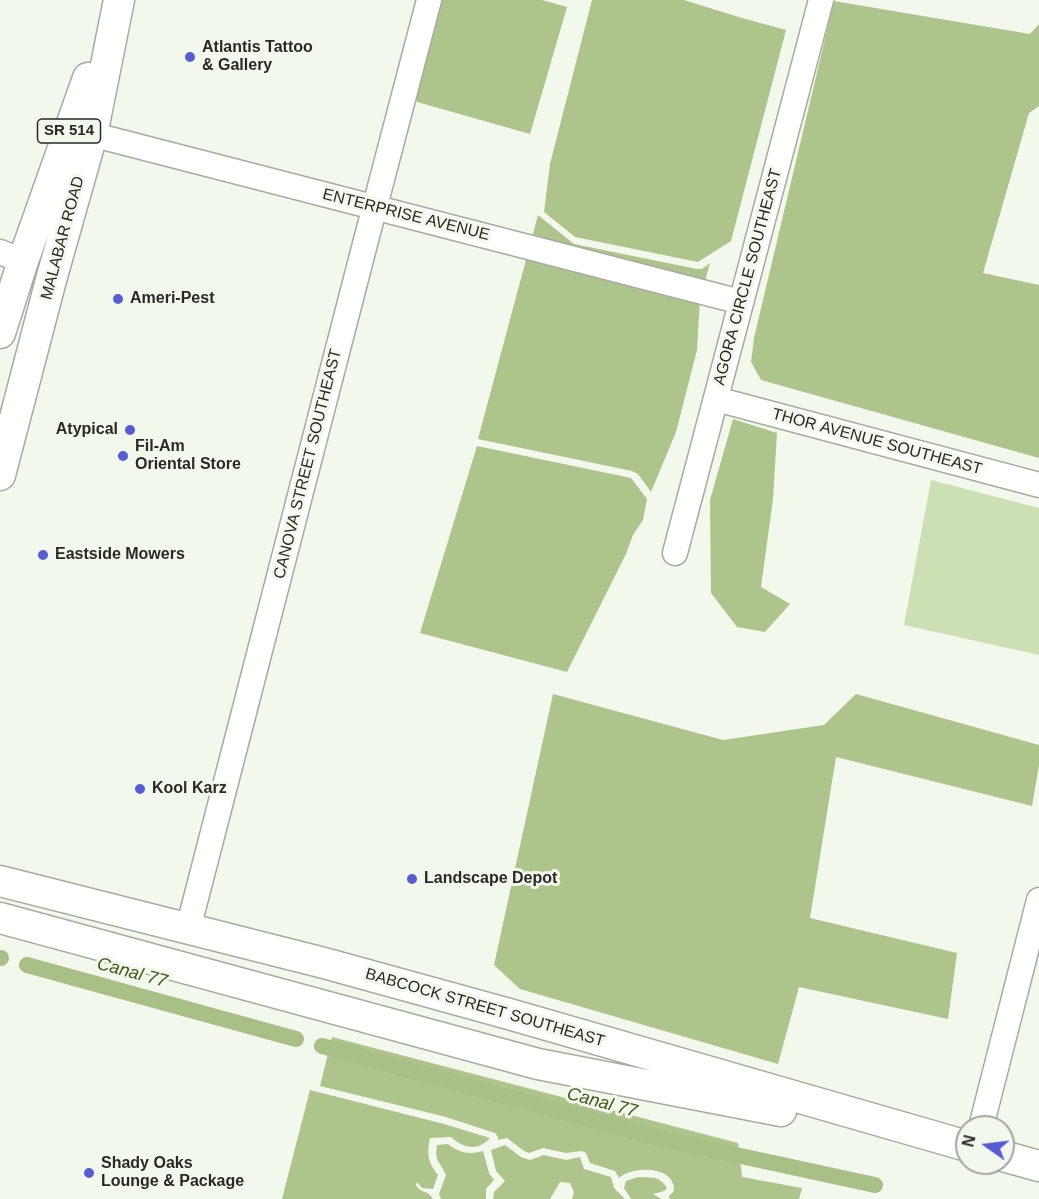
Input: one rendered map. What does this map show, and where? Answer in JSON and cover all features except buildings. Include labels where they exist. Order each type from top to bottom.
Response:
[{"type":"main road","name":"MALABAR ROAD","points":[[0,475],[51,280],[81,131],[117,0]]},
{"type":"main road","name":"MALABAR ROAD","points":[[0,333],[11,257],[81,131]]},
{"type":"main road","points":[[11,257],[40,274],[43,283],[19,375],[21,398]]},
{"type":"main road","name":"BABCOCK STREET SOUTHEAST","points":[[0,881],[324,963],[955,1144]]},
{"type":"main road","name":"BABCOCK STREET SOUTHEAST","points":[[0,918],[538,1064],[955,1145]]},
{"type":"main road","points":[[1015,1159],[1039,1166]]},
{"type":"street","name":"CANOVA STREET SOUTHEAST","points":[[188,929],[429,0]]},
{"type":"street","name":"AGORA CIRCLE SOUTHEAST","points":[[675,553],[821,0]]},
{"type":"street","name":"ENTERPRISE AVENUE","points":[[81,131],[741,302]]},
{"type":"street","name":"THOR AVENUE SOUTHEAST","points":[[716,399],[1039,485]]},
{"type":"street","points":[[984,1115],[1039,900]]},
{"type":"green space","points":[[438,0],[542,0],[567,7],[530,134],[417,102],[415,88]]},
{"type":"green space","points":[[592,0],[684,0],[786,30],[731,241],[698,262],[575,237],[544,212],[550,164]]},
{"type":"green space","points":[[834,1],[1030,34],[1039,24],[1039,106],[1029,113],[983,273],[1039,285],[1039,458],[761,380],[751,362],[754,338]]},
{"type":"green space","points":[[538,215],[574,244],[697,269],[702,269],[710,263],[700,299],[697,350],[676,432],[651,492],[638,474],[632,471],[478,439]]},
{"type":"green space","points":[[733,419],[777,433],[773,499],[761,587],[790,604],[765,632],[737,627],[711,593],[710,500]]},
{"type":"green space","points":[[477,446],[631,478],[647,499],[643,520],[633,535],[626,554],[567,672],[420,633]]},
{"type":"green space","points":[[931,480],[1039,508],[1039,655],[904,625]]},
{"type":"green space","points":[[553,694],[723,740],[824,725],[856,694],[1039,745],[1039,765],[1032,806],[836,757],[810,918],[957,953],[948,1019],[799,987],[778,1064],[520,989],[494,965]]},
{"type":"green space","points":[[332,1037],[738,1143],[742,1177],[802,1188],[799,1199],[670,1199],[669,1196],[674,1191],[673,1183],[661,1172],[634,1171],[619,1178],[615,1171],[590,1163],[586,1153],[582,1151],[566,1153],[543,1148],[529,1153],[507,1138],[498,1140],[495,1133],[446,1117],[320,1086]]},
{"type":"green space","points":[[310,1090],[490,1138],[481,1145],[470,1147],[460,1144],[451,1137],[430,1138],[429,1157],[438,1175],[433,1189],[422,1188],[417,1182],[416,1185],[433,1199],[282,1199]]},
{"type":"green space","points":[[448,1144],[465,1152],[483,1151],[489,1173],[494,1180],[486,1189],[486,1199],[441,1199],[439,1194],[446,1175],[436,1151],[437,1145]]},
{"type":"green space","points":[[505,1145],[521,1157],[530,1160],[544,1155],[566,1160],[580,1157],[584,1169],[611,1177],[614,1188],[625,1199],[572,1199],[574,1192],[570,1183],[560,1182],[550,1199],[493,1199],[494,1192],[505,1181],[496,1171],[491,1150]]},
{"type":"green space","points":[[638,1177],[661,1181],[667,1188],[653,1194],[662,1199],[631,1199],[624,1188],[626,1181]]},
{"type":"waterway","name":"Canal 77","points":[[27,965],[296,1039]]},
{"type":"waterway","name":"Canal 77","points":[[322,1046],[662,1139],[875,1185]]},
{"type":"place","name":"Atlantis Tattoo & Gallery","points":[[190,57]]},
{"type":"place","name":"Ameri-Pest","points":[[118,299]]},
{"type":"place","name":"Atypical","points":[[130,430]]},
{"type":"place","name":"Fil-Am Oriental Store","points":[[123,456]]},
{"type":"place","name":"Eastside Mowers","points":[[43,555]]},
{"type":"place","name":"Kool Karz","points":[[140,789]]},
{"type":"place","name":"Landscape Depot","points":[[412,879]]},
{"type":"place","name":"Shady Oaks Lounge & Package","points":[[89,1173]]}]
